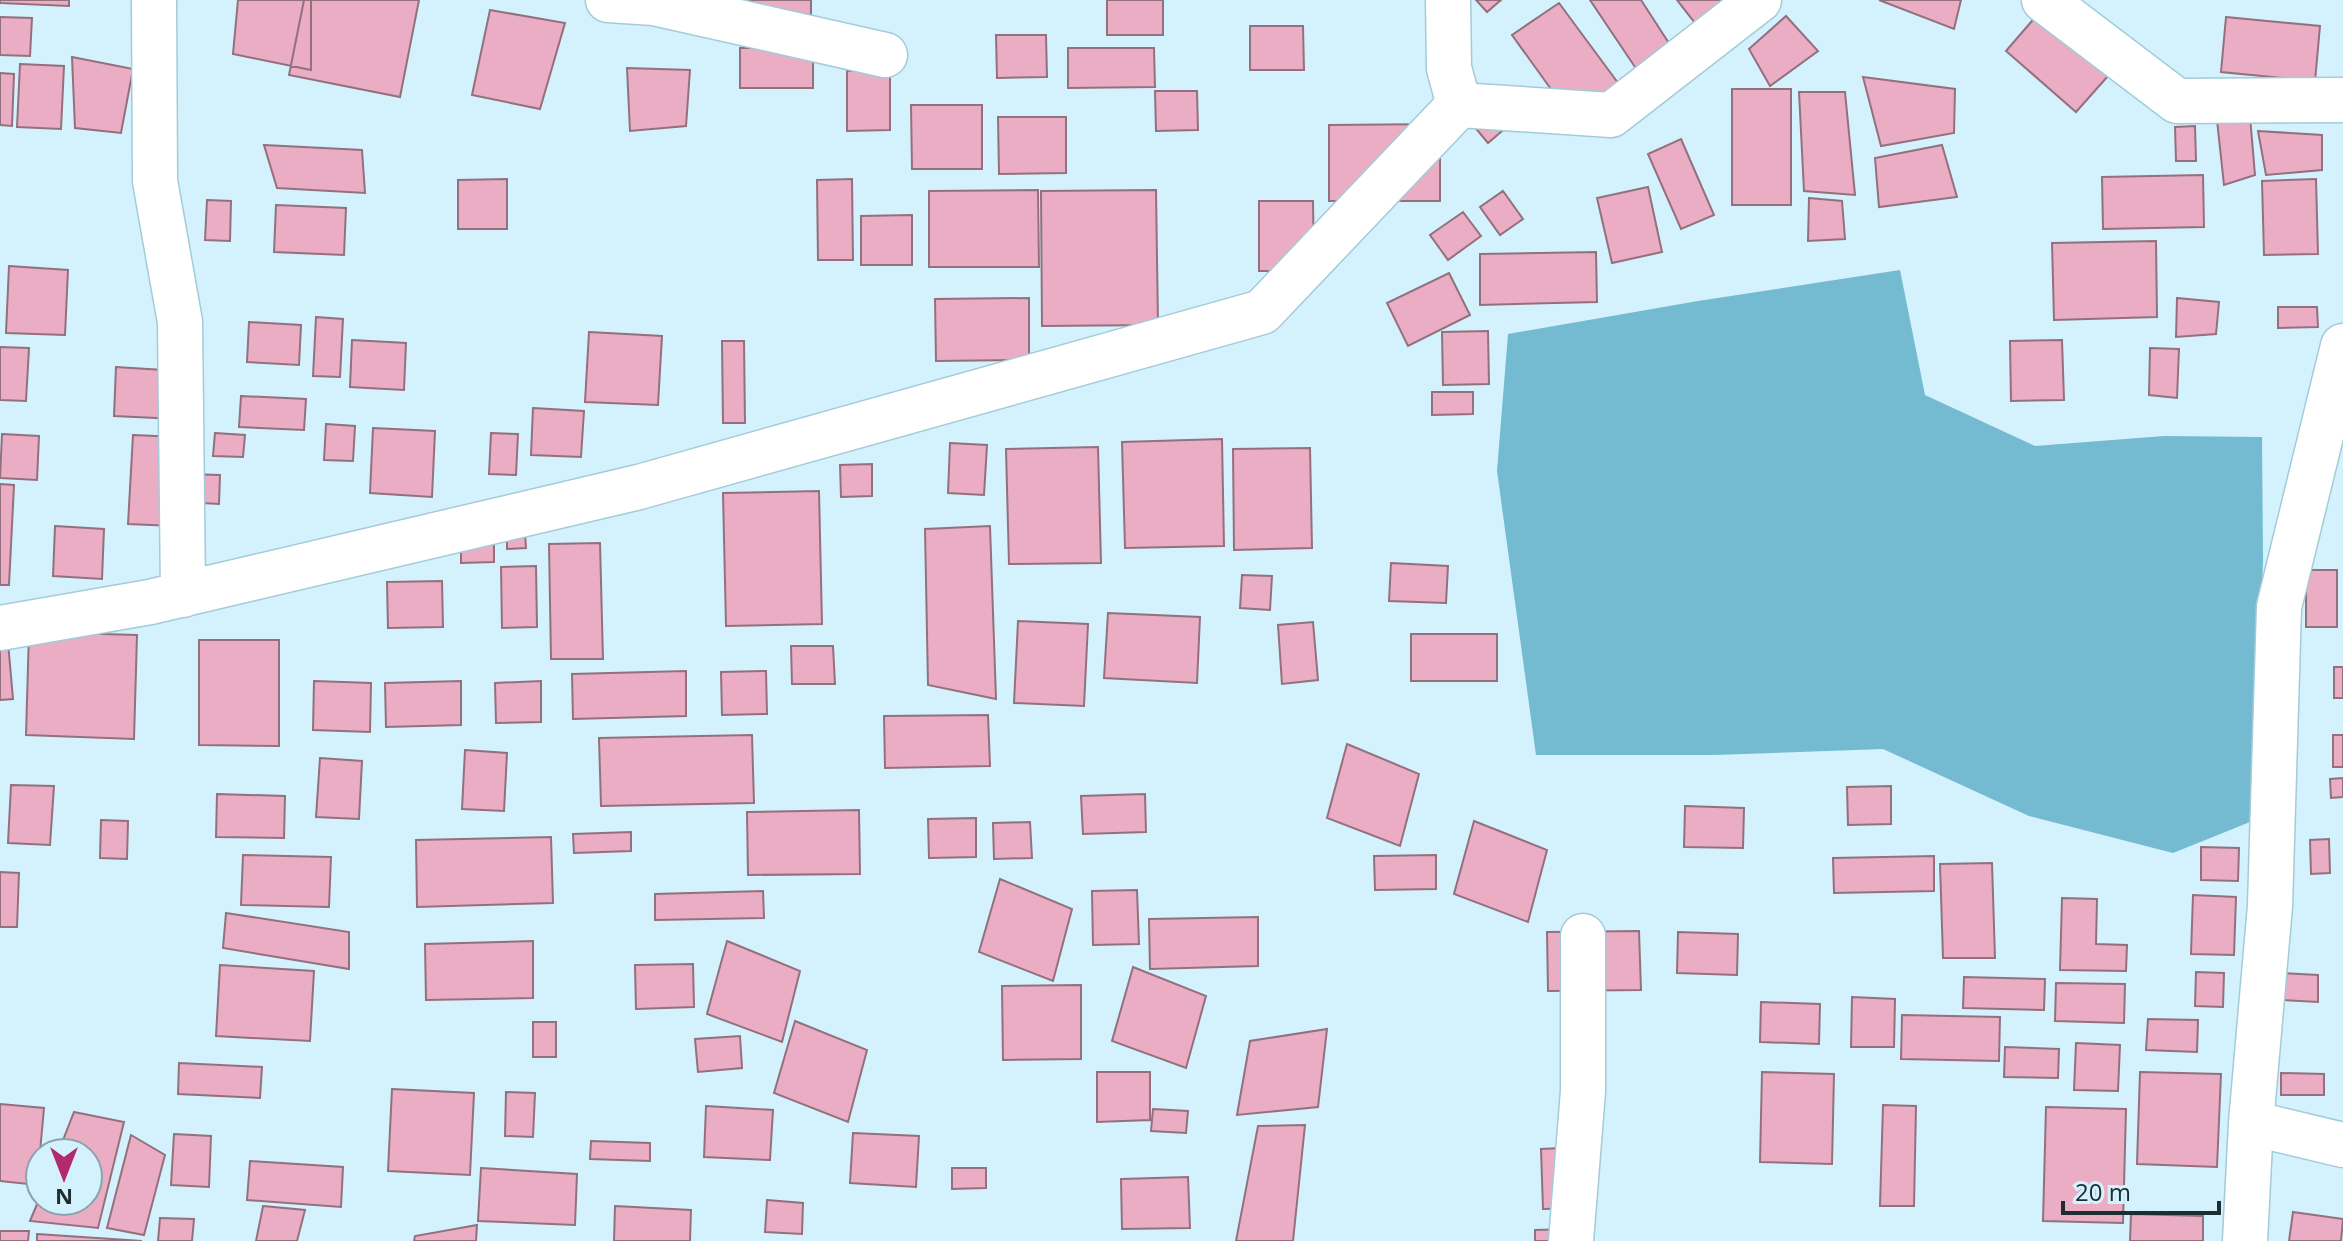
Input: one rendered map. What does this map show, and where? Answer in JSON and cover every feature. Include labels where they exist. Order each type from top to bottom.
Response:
[{"type":"street","points":[[154,0],[155,181],[180,322],[183,595]]},
{"type":"street","points":[[608,0],[654,1],[885,55]]},
{"type":"street","points":[[1448,0],[1449,68],[1459,105]]},
{"type":"street","points":[[1459,105],[1611,115],[1759,0]]},
{"type":"street","points":[[2044,0],[2177,101],[2343,100]]},
{"type":"street","points":[[0,628],[183,595],[639,487],[1262,312],[1459,105]]},
{"type":"street","points":[[2245,1241],[2251,1123],[2270,906],[2279,607],[2343,346]]},
{"type":"street","points":[[1571,1241],[1583,1091],[1583,936]]},
{"type":"street","points":[[2251,1123],[2343,1145]]},
{"type":"water","points":[[1900,270],[1925,395],[2035,446],[2164,436],[2262,437],[2263,559],[2255,820],[2173,853],[2029,816],[1883,749],[1714,755],[1536,755],[1497,471],[1508,334]]},
{"type":"building","points":[[0,0],[69,0],[69,6],[0,3]]},
{"type":"building","points":[[238,0],[311,0],[311,70],[233,54]]},
{"type":"building","points":[[304,0],[419,0],[400,97],[289,75]]},
{"type":"building","points":[[726,0],[811,0],[811,17]]},
{"type":"building","points":[[1107,0],[1163,0],[1163,35],[1107,35]]},
{"type":"building","points":[[1476,0],[1501,0],[1487,12]]},
{"type":"building","points":[[1590,0],[1641,0],[1674,51],[1639,73]]},
{"type":"building","points":[[1677,0],[1725,0],[1695,23]]},
{"type":"building","points":[[1879,0],[1961,0],[1954,29]]},
{"type":"building","points":[[1559,3],[1621,87],[1574,121],[1512,35]]},
{"type":"building","points":[[490,10],[565,23],[540,109],[472,95]]},
{"type":"building","points":[[2038,14],[2108,76],[2076,112],[2006,51]]},
{"type":"building","points":[[1786,16],[1818,51],[1770,86],[1749,49]]},
{"type":"building","points":[[0,17],[32,18],[30,56],[0,55]]},
{"type":"building","points":[[2226,17],[2320,26],[2315,81],[2221,72]]},
{"type":"building","points":[[1250,26],[1303,26],[1304,70],[1250,70]]},
{"type":"building","points":[[996,35],[1046,35],[1047,77],[997,78]]},
{"type":"building","points":[[740,48],[813,48],[813,88],[740,88]]},
{"type":"building","points":[[1068,48],[1154,48],[1155,87],[1068,88]]},
{"type":"building","points":[[72,57],[133,69],[121,133],[75,128]]},
{"type":"building","points":[[20,64],[64,66],[61,129],[17,127]]},
{"type":"building","points":[[627,68],[690,70],[686,126],[630,131]]},
{"type":"building","points":[[890,70],[890,130],[847,131],[847,71]]},
{"type":"building","points":[[0,73],[14,74],[12,126],[0,125]]},
{"type":"building","points":[[1863,77],[1955,89],[1954,133],[1881,146]]},
{"type":"building","points":[[1732,89],[1791,89],[1791,205],[1732,205]]},
{"type":"building","points":[[1155,91],[1197,91],[1198,130],[1156,131]]},
{"type":"building","points":[[1799,92],[1845,92],[1855,195],[1804,191]]},
{"type":"building","points":[[911,105],[982,105],[982,169],[912,169]]},
{"type":"building","points":[[2216,111],[2250,116],[2255,175],[2224,185]]},
{"type":"building","points":[[998,117],[1066,117],[1066,173],[999,174]]},
{"type":"building","points":[[1468,119],[1515,120],[1488,143]]},
{"type":"building","points":[[1440,124],[1440,201],[1329,201],[1329,125]]},
{"type":"building","points":[[2195,126],[2196,161],[2176,161],[2175,127]]},
{"type":"building","points":[[2258,131],[2322,135],[2322,170],[2266,175]]},
{"type":"building","points":[[1681,139],[1714,215],[1681,229],[1648,154]]},
{"type":"building","points":[[264,145],[362,150],[365,193],[277,188]]},
{"type":"building","points":[[1942,145],[1957,197],[1879,207],[1875,158]]},
{"type":"building","points":[[2203,175],[2204,227],[2103,229],[2102,177]]},
{"type":"building","points":[[507,179],[507,229],[458,229],[458,180]]},
{"type":"building","points":[[852,179],[853,260],[818,260],[817,180]]},
{"type":"building","points":[[2316,179],[2318,254],[2264,255],[2262,181]]},
{"type":"building","points":[[1648,187],[1662,252],[1612,263],[1597,198]]},
{"type":"building","points":[[1038,190],[1039,267],[929,267],[929,191]]},
{"type":"building","points":[[1156,190],[1158,325],[1042,326],[1041,191]]},
{"type":"building","points":[[1503,191],[1523,219],[1500,235],[1480,207]]},
{"type":"building","points":[[1809,198],[1842,201],[1845,239],[1808,241]]},
{"type":"building","points":[[207,200],[231,201],[230,241],[205,240]]},
{"type":"building","points":[[1259,201],[1313,201],[1314,271],[1259,271]]},
{"type":"building","points":[[276,205],[346,208],[344,255],[274,252]]},
{"type":"building","points":[[1463,212],[1481,236],[1448,260],[1430,235]]},
{"type":"building","points":[[912,215],[912,265],[861,265],[861,216]]},
{"type":"building","points":[[2156,241],[2157,317],[2054,320],[2052,243]]},
{"type":"building","points":[[1596,252],[1597,302],[1480,305],[1480,254]]},
{"type":"building","points":[[9,266],[68,270],[65,335],[6,333]]},
{"type":"building","points":[[1449,273],[1470,315],[1408,346],[1387,303]]},
{"type":"building","points":[[1029,298],[1029,360],[936,361],[935,299]]},
{"type":"building","points":[[2177,298],[2219,302],[2216,334],[2176,337]]},
{"type":"building","points":[[2278,307],[2317,307],[2318,327],[2278,328]]},
{"type":"building","points":[[316,317],[343,319],[340,377],[313,376]]},
{"type":"building","points":[[249,322],[301,325],[299,365],[247,362]]},
{"type":"building","points":[[1488,331],[1489,384],[1443,385],[1442,332]]},
{"type":"building","points":[[589,332],[662,336],[658,405],[585,402]]},
{"type":"building","points":[[352,340],[406,343],[404,390],[350,387]]},
{"type":"building","points":[[2062,340],[2064,400],[2011,401],[2010,341]]},
{"type":"building","points":[[722,341],[744,341],[745,423],[723,423]]},
{"type":"building","points":[[0,347],[29,348],[26,401],[0,400]]},
{"type":"building","points":[[2150,348],[2179,349],[2177,398],[2149,395]]},
{"type":"building","points":[[116,367],[179,371],[177,419],[114,416]]},
{"type":"building","points":[[1432,392],[1473,392],[1473,414],[1432,415]]},
{"type":"building","points":[[241,396],[306,399],[304,430],[239,427]]},
{"type":"building","points":[[533,408],[584,411],[581,457],[531,455]]},
{"type":"building","points":[[326,424],[355,426],[353,461],[324,460]]},
{"type":"building","points":[[373,428],[435,431],[432,497],[370,493]]},
{"type":"building","points":[[215,433],[245,435],[243,457],[213,456]]},
{"type":"building","points":[[491,433],[518,434],[516,475],[489,474]]},
{"type":"building","points":[[2,434],[39,436],[37,480],[0,478]]},
{"type":"building","points":[[133,435],[178,437],[174,526],[128,524]]},
{"type":"building","points":[[1222,439],[1224,546],[1125,548],[1122,442]]},
{"type":"building","points":[[950,443],[987,445],[984,495],[948,493]]},
{"type":"building","points":[[1098,447],[1101,563],[1009,564],[1006,449]]},
{"type":"building","points":[[1310,448],[1312,548],[1234,550],[1233,449]]},
{"type":"building","points":[[872,464],[872,496],[841,497],[840,465]]},
{"type":"building","points":[[186,474],[220,475],[219,504],[184,502]]},
{"type":"building","points":[[0,484],[14,485],[9,585],[0,585]]},
{"type":"building","points":[[819,491],[822,624],[726,626],[723,493]]},
{"type":"building","points":[[55,526],[104,529],[102,579],[53,576]]},
{"type":"building","points":[[990,526],[996,699],[928,685],[925,529]]},
{"type":"building","points":[[525,533],[526,548],[507,549],[507,534]]},
{"type":"building","points":[[494,534],[494,562],[461,563],[461,535]]},
{"type":"building","points":[[600,543],[603,659],[551,659],[549,544]]},
{"type":"building","points":[[1391,563],[1448,566],[1446,603],[1389,601]]},
{"type":"building","points":[[536,566],[537,627],[502,628],[501,567]]},
{"type":"building","points":[[2306,570],[2337,570],[2337,627],[2306,627]]},
{"type":"building","points":[[1242,575],[1272,576],[1270,610],[1240,608]]},
{"type":"building","points":[[442,581],[443,627],[388,628],[387,582]]},
{"type":"building","points":[[1108,613],[1200,617],[1197,683],[1104,678]]},
{"type":"building","points":[[1018,621],[1088,624],[1084,706],[1014,703]]},
{"type":"building","points":[[1313,622],[1318,680],[1282,684],[1278,625]]},
{"type":"building","points":[[29,632],[137,635],[134,739],[26,735]]},
{"type":"building","points":[[1411,634],[1497,634],[1497,681],[1411,681]]},
{"type":"building","points":[[199,640],[279,640],[279,746],[199,745]]},
{"type":"building","points":[[8,642],[13,699],[0,700],[0,643]]},
{"type":"building","points":[[791,646],[833,646],[835,684],[792,684]]},
{"type":"building","points":[[2334,667],[2343,667],[2343,698],[2334,698]]},
{"type":"building","points":[[686,671],[686,716],[573,719],[572,674]]},
{"type":"building","points":[[766,671],[767,714],[722,715],[721,672]]},
{"type":"building","points":[[314,681],[371,683],[370,732],[313,730]]},
{"type":"building","points":[[461,681],[461,725],[386,727],[385,683]]},
{"type":"building","points":[[541,681],[541,722],[496,723],[495,683]]},
{"type":"building","points":[[988,715],[990,766],[885,768],[884,716]]},
{"type":"building","points":[[752,735],[754,803],[601,806],[599,738]]},
{"type":"building","points":[[2333,735],[2343,735],[2343,767],[2333,767]]},
{"type":"building","points":[[1347,744],[1419,774],[1400,846],[1327,818]]},
{"type":"building","points":[[465,750],[507,753],[504,811],[462,809]]},
{"type":"building","points":[[320,758],[362,761],[359,819],[316,817]]},
{"type":"building","points":[[2343,778],[2343,797],[2331,798],[2330,779]]},
{"type":"building","points":[[11,785],[54,786],[50,845],[8,843]]},
{"type":"building","points":[[1891,786],[1891,824],[1848,825],[1847,787]]},
{"type":"building","points":[[217,794],[285,796],[284,838],[216,837]]},
{"type":"building","points":[[1145,794],[1146,832],[1083,834],[1081,796]]},
{"type":"building","points":[[1685,806],[1744,808],[1743,848],[1684,847]]},
{"type":"building","points":[[859,810],[860,874],[748,875],[747,812]]},
{"type":"building","points":[[976,818],[976,857],[929,858],[928,819]]},
{"type":"building","points":[[101,820],[128,821],[127,859],[100,858]]},
{"type":"building","points":[[1474,821],[1547,850],[1528,922],[1454,894]]},
{"type":"building","points":[[1030,822],[1032,858],[994,859],[993,823]]},
{"type":"building","points":[[631,832],[631,851],[574,853],[573,834]]},
{"type":"building","points":[[551,837],[553,903],[417,907],[416,840]]},
{"type":"building","points":[[2329,839],[2330,873],[2311,874],[2310,840]]},
{"type":"building","points":[[2201,847],[2239,848],[2238,881],[2201,880]]},
{"type":"building","points":[[243,855],[331,857],[329,907],[241,905]]},
{"type":"building","points":[[1436,855],[1436,889],[1375,890],[1374,856]]},
{"type":"building","points":[[1934,856],[1934,891],[1834,893],[1833,858]]},
{"type":"building","points":[[1992,863],[1995,958],[1943,958],[1940,864]]},
{"type":"building","points":[[0,872],[19,873],[17,927],[0,927]]},
{"type":"building","points":[[1000,879],[1072,909],[1053,981],[979,952]]},
{"type":"building","points":[[1137,890],[1139,944],[1093,945],[1092,891]]},
{"type":"building","points":[[763,891],[764,918],[655,920],[655,894]]},
{"type":"building","points":[[2193,895],[2236,897],[2234,955],[2191,954]]},
{"type":"building","points":[[2062,898],[2097,899],[2096,944],[2127,945],[2126,971],[2060,970]]},
{"type":"building","points":[[226,913],[349,932],[349,969],[223,948]]},
{"type":"building","points":[[1258,917],[1258,966],[1150,969],[1149,919]]},
{"type":"building","points":[[1639,931],[1641,990],[1548,991],[1547,932]]},
{"type":"building","points":[[1678,932],[1738,934],[1737,975],[1677,973]]},
{"type":"building","points":[[533,941],[533,998],[426,1000],[425,944]]},
{"type":"building","points":[[727,941],[800,971],[782,1042],[707,1014]]},
{"type":"building","points":[[693,964],[694,1007],[636,1009],[635,965]]},
{"type":"building","points":[[220,965],[314,971],[310,1041],[216,1036]]},
{"type":"building","points":[[1133,967],[1206,996],[1186,1068],[1112,1041]]},
{"type":"building","points":[[2196,972],[2224,973],[2223,1007],[2195,1006]]},
{"type":"building","points":[[2283,973],[2318,975],[2318,1002],[2282,1000]]},
{"type":"building","points":[[1964,977],[2045,979],[2044,1010],[1963,1008]]},
{"type":"building","points":[[2056,983],[2125,984],[2124,1023],[2055,1021]]},
{"type":"building","points":[[1081,985],[1081,1059],[1003,1060],[1002,986]]},
{"type":"building","points":[[1852,997],[1895,999],[1894,1047],[1851,1047]]},
{"type":"building","points":[[1761,1002],[1820,1004],[1819,1044],[1760,1042]]},
{"type":"building","points":[[1902,1015],[2000,1017],[1999,1061],[1901,1059]]},
{"type":"building","points":[[2148,1019],[2198,1020],[2197,1052],[2146,1050]]},
{"type":"building","points":[[795,1021],[867,1050],[848,1122],[774,1093]]},
{"type":"building","points":[[533,1022],[556,1022],[556,1057],[533,1057]]},
{"type":"building","points":[[1327,1029],[1318,1107],[1237,1115],[1250,1041]]},
{"type":"building","points":[[740,1036],[742,1068],[698,1072],[695,1039]]},
{"type":"building","points":[[2076,1043],[2120,1045],[2118,1091],[2074,1090]]},
{"type":"building","points":[[2005,1047],[2059,1049],[2058,1078],[2004,1077]]},
{"type":"building","points":[[179,1063],[262,1067],[260,1098],[178,1094]]},
{"type":"building","points":[[1097,1072],[1150,1072],[1150,1120],[1097,1122]]},
{"type":"building","points":[[1762,1072],[1834,1074],[1832,1164],[1760,1162]]},
{"type":"building","points":[[2140,1072],[2221,1074],[2217,1167],[2137,1164]]},
{"type":"building","points":[[2281,1073],[2324,1074],[2324,1095],[2281,1095]]},
{"type":"building","points":[[392,1089],[474,1093],[470,1175],[388,1171]]},
{"type":"building","points":[[506,1092],[535,1093],[533,1137],[505,1136]]},
{"type":"building","points":[[0,1104],[44,1108],[41,1137],[24,1137],[24,1184],[0,1181]]},
{"type":"building","points":[[1883,1105],[1916,1106],[1914,1206],[1880,1206]]},
{"type":"building","points":[[706,1106],[773,1110],[770,1160],[704,1157]]},
{"type":"building","points":[[2046,1107],[2126,1109],[2123,1223],[2043,1221]]},
{"type":"building","points":[[1153,1109],[1188,1111],[1186,1133],[1151,1131]]},
{"type":"building","points":[[74,1112],[124,1122],[104,1204],[104,1137],[64,1137]]},
{"type":"building","points":[[1305,1125],[1293,1241],[1236,1241],[1258,1126]]},
{"type":"building","points":[[853,1133],[919,1136],[916,1187],[850,1183]]},
{"type":"building","points":[[174,1134],[211,1136],[209,1187],[171,1185]]},
{"type":"building","points":[[131,1135],[165,1155],[144,1235],[107,1228]]},
{"type":"building","points":[[591,1141],[650,1143],[650,1161],[590,1159]]},
{"type":"building","points":[[1583,1147],[1585,1208],[1543,1209],[1541,1149]]},
{"type":"building","points":[[250,1161],[343,1167],[341,1207],[247,1200]]},
{"type":"building","points":[[481,1168],[577,1174],[575,1225],[478,1221]]},
{"type":"building","points":[[952,1168],[986,1168],[986,1188],[952,1189]]},
{"type":"building","points":[[1188,1177],[1190,1228],[1122,1229],[1121,1179]]},
{"type":"building","points":[[767,1200],[803,1203],[802,1234],[765,1232]]},
{"type":"building","points":[[263,1206],[305,1210],[297,1241],[256,1241]]},
{"type":"building","points":[[615,1206],[691,1210],[690,1241],[614,1241]]},
{"type":"building","points":[[2293,1212],[2343,1219],[2341,1241],[2289,1241]]},
{"type":"building","points":[[2131,1214],[2203,1216],[2203,1241],[2130,1241]]},
{"type":"building","points":[[32,1217],[101,1217],[98,1228],[30,1221]]},
{"type":"building","points":[[160,1218],[194,1219],[192,1241],[158,1241]]},
{"type":"building","points":[[477,1225],[476,1241],[414,1241],[415,1236]]},
{"type":"building","points":[[1573,1229],[1573,1241],[1535,1241],[1535,1230]]},
{"type":"building","points":[[0,1231],[29,1231],[28,1241],[0,1241]]},
{"type":"building","points":[[37,1234],[142,1241],[37,1241]]}]
